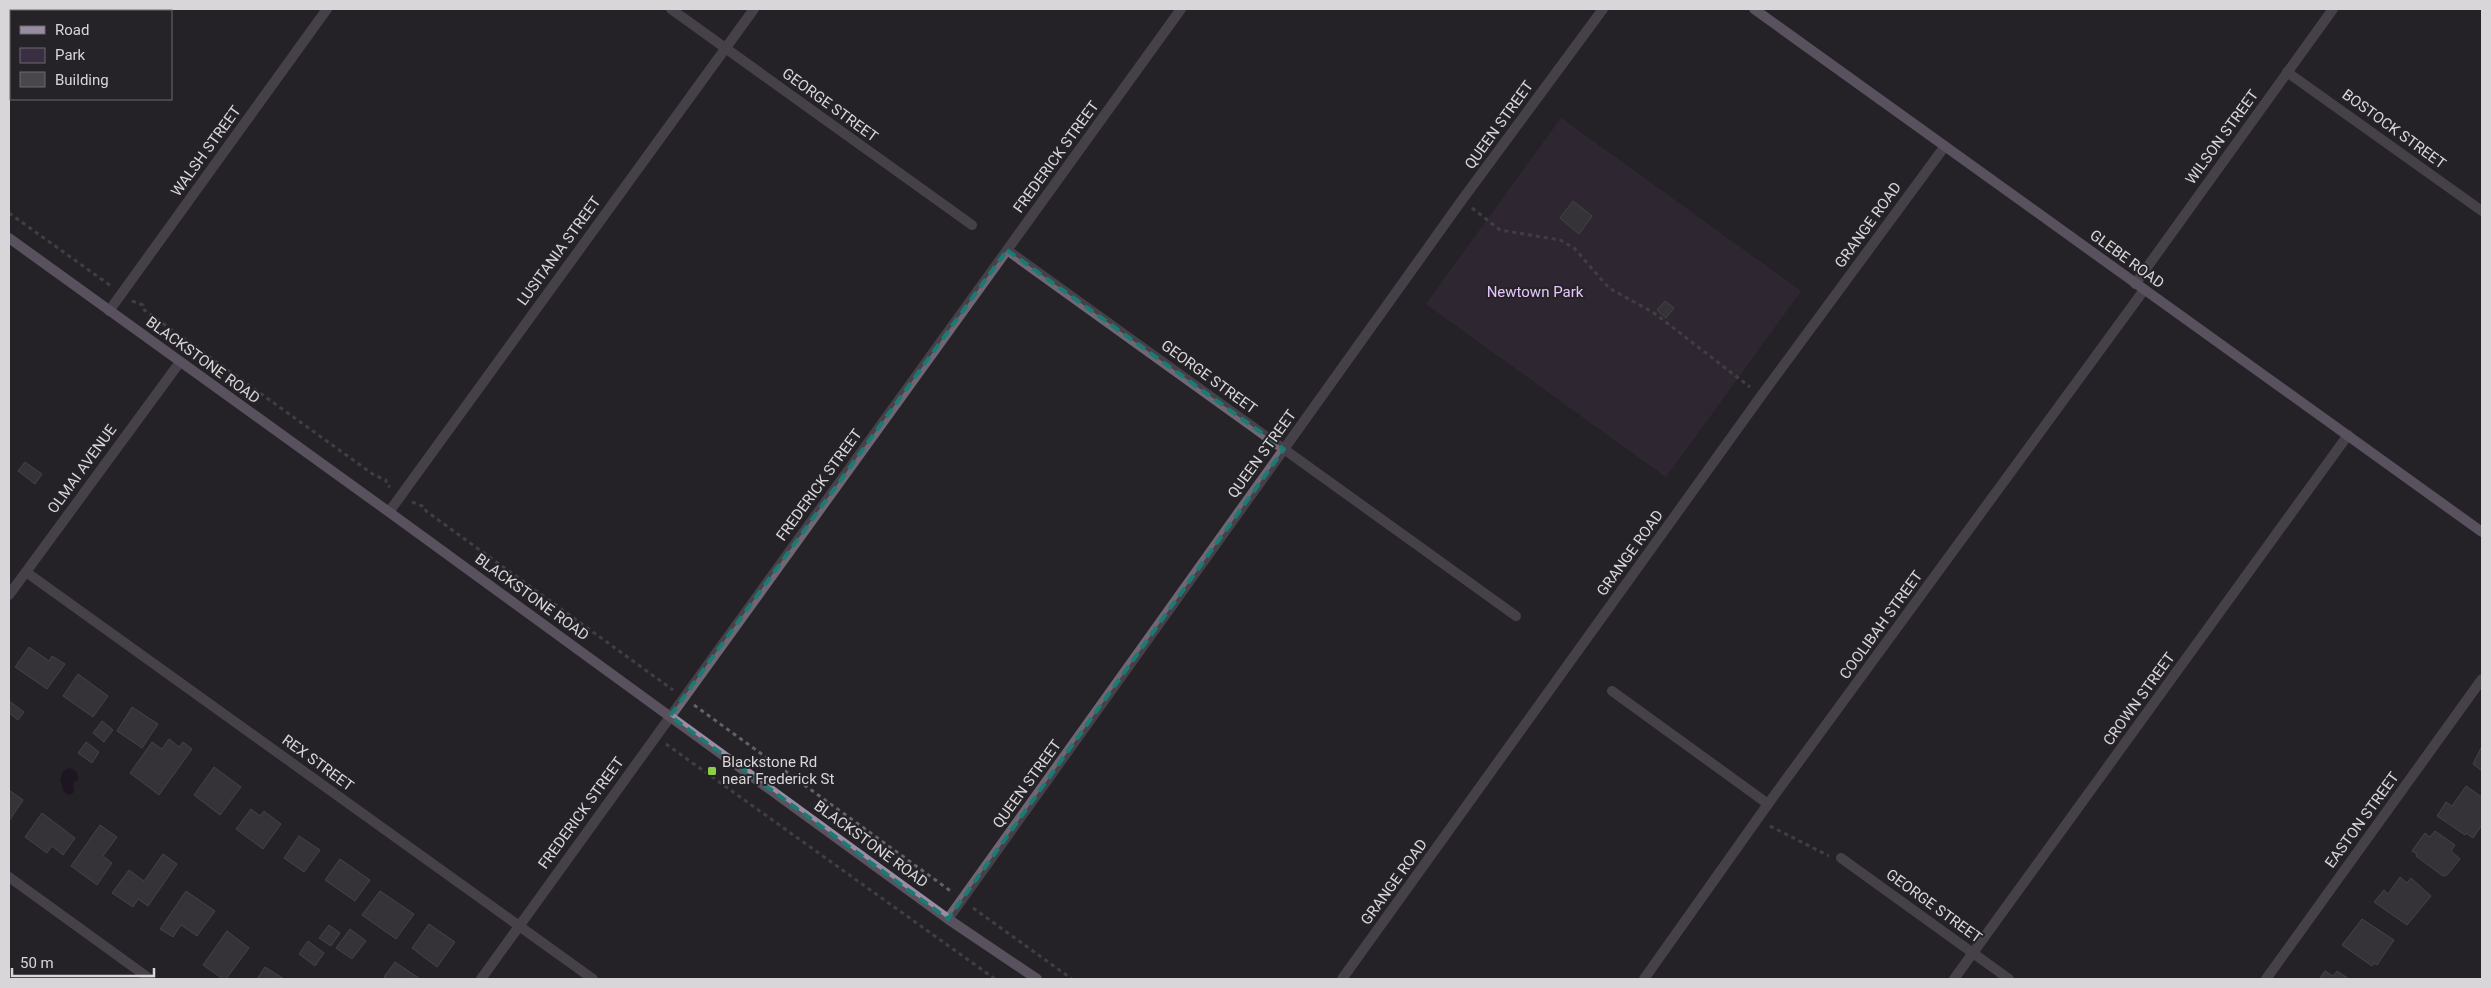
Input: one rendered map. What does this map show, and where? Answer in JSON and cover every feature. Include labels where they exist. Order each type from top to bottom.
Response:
[{"type":"main road","name":"GLEBE ROAD","points":[[1759,10],[2140,287],[2482,532]]},
{"type":"main road","name":"BLACKSTONE ROAD","points":[[9,238],[948,919],[1037,979]]},
{"type":"street","name":"WALSH STREET","points":[[109,310],[327,9]]},
{"type":"street","name":"GEORGE STREET","points":[[671,9],[972,225]]},
{"type":"street","name":"LUSITANIA STREET","points":[[389,512],[754,9]]},
{"type":"street","name":"FREDERICK STREET","points":[[481,979],[1181,9]]},
{"type":"street","name":"QUEEN STREET","points":[[948,919],[1462,200],[1603,9]]},
{"type":"street","name":"WILSON STREET","points":[[2140,287],[2287,72],[2333,9]]},
{"type":"street","name":"BOSTOCK STREET","points":[[2287,72],[2482,211]]},
{"type":"street","name":"GRANGE ROAD","points":[[1342,979],[1761,396],[1945,146]]},
{"type":"street","name":"GEORGE STREET","points":[[1007,250],[1516,616]]},
{"type":"street","name":"COOLIBAH STREET","points":[[1644,979],[1758,817],[2140,287]]},
{"type":"street","name":"OLMAI AVENUE","points":[[9,595],[180,362]]},
{"type":"street","name":"CROWN STREET","points":[[1954,979],[2348,436]]},
{"type":"street","name":"REX STREET","points":[[26,572],[593,979]]},
{"type":"street","name":"EASTON STREET","points":[[2266,979],[2482,678]]},
{"type":"street","points":[[1612,691],[1768,804]]},
{"type":"street","name":"GEORGE STREET","points":[[1841,858],[2009,979]]},
{"type":"street","points":[[9,877],[150,979]]},
{"type":"path","points":[[1462,200],[1500,230],[1560,240],[1574,248],[1609,288],[1654,312],[1761,396]]},
{"type":"path","points":[[9,212],[122,293],[142,305],[143,309],[374,475],[386,480],[386,484],[418,506],[425,507],[426,511],[1072,979]]},
{"type":"path","points":[[656,736],[880,900],[995,979]]},
{"type":"path","points":[[1758,817],[1771,826],[1835,859],[1841,858]]},
{"type":"highlighted area","points":[[1007,250],[1284,449],[948,919],[670,716]]},
{"type":"green space","name":"Newtown Park","points":[[1561,118],[1801,291],[1666,477],[1426,304]],"holes":[[[1573,201],[1592,216],[1579,233],[1560,218]]]},
{"type":"shaded area","points":[[70,768],[77,772],[78,780],[73,783],[74,792],[70,795],[64,792],[60,780],[63,771]]},
{"type":"building","points":[[1573,201],[1592,216],[1579,234],[1560,218]]},
{"type":"building","points":[[1665,301],[1674,308],[1666,318],[1657,310]]},
{"type":"building","points":[[25,462],[42,474],[35,484],[18,471]]},
{"type":"building","points":[[29,647],[49,661],[52,656],[65,664],[47,689],[15,667]]},
{"type":"building","points":[[78,674],[108,696],[93,717],[63,696]]},
{"type":"building","points":[[9,701],[24,712],[18,720],[9,713]]},
{"type":"building","points":[[132,707],[158,724],[142,748],[117,731]]},
{"type":"building","points":[[102,721],[113,730],[104,742],[93,733]]},
{"type":"building","points":[[169,739],[179,747],[183,742],[192,749],[159,795],[130,773],[152,742],[162,749]]},
{"type":"building","points":[[86,742],[99,752],[92,763],[78,753]]},
{"type":"building","points":[[2482,746],[2482,771],[2473,764]]},
{"type":"building","points":[[214,767],[241,787],[220,815],[194,795]]},
{"type":"building","points":[[2466,786],[2482,797],[2482,825],[2473,838],[2466,833],[2465,835],[2437,816],[2446,802],[2452,806]]},
{"type":"building","points":[[9,790],[23,800],[9,821]]},
{"type":"building","points":[[251,809],[260,816],[264,811],[281,824],[263,849],[236,829]]},
{"type":"building","points":[[42,813],[75,838],[63,855],[52,846],[47,853],[25,837]]},
{"type":"building","points":[[100,825],[117,837],[103,856],[112,863],[97,885],[71,866]]},
{"type":"building","points":[[2435,831],[2455,845],[2451,851],[2460,859],[2447,875],[2443,876],[2412,851],[2425,833],[2430,837]]},
{"type":"building","points":[[299,836],[320,850],[304,872],[284,858]]},
{"type":"building","points":[[163,854],[177,864],[148,906],[138,899],[133,907],[112,893],[129,870],[144,881]]},
{"type":"building","points":[[340,859],[370,880],[355,901],[325,880]]},
{"type":"building","points":[[2400,877],[2407,883],[2411,878],[2431,896],[2407,925],[2374,902],[2384,890],[2388,894]]},
{"type":"building","points":[[186,891],[215,911],[197,936],[181,925],[173,937],[160,929]]},
{"type":"building","points":[[380,891],[414,914],[396,939],[362,915]]},
{"type":"building","points":[[2362,919],[2394,940],[2377,965],[2374,963],[2372,966],[2342,945]]},
{"type":"building","points":[[429,924],[455,942],[437,967],[412,948]]},
{"type":"building","points":[[329,925],[340,933],[331,946],[319,938]]},
{"type":"building","points":[[350,929],[366,941],[352,959],[336,948]]},
{"type":"building","points":[[227,931],[249,948],[226,979],[223,979],[203,965]]},
{"type":"building","points":[[308,941],[324,953],[315,966],[299,954]]},
{"type":"building","points":[[395,962],[420,979],[387,979],[384,977]]},
{"type":"building","points":[[265,967],[284,979],[257,979]]},
{"type":"building","points":[[2325,971],[2333,976],[2337,971],[2349,979],[2319,979]]},
{"type":"place","name":"Blackstone Rd near Frederick St","points":[[712,771]]}]
